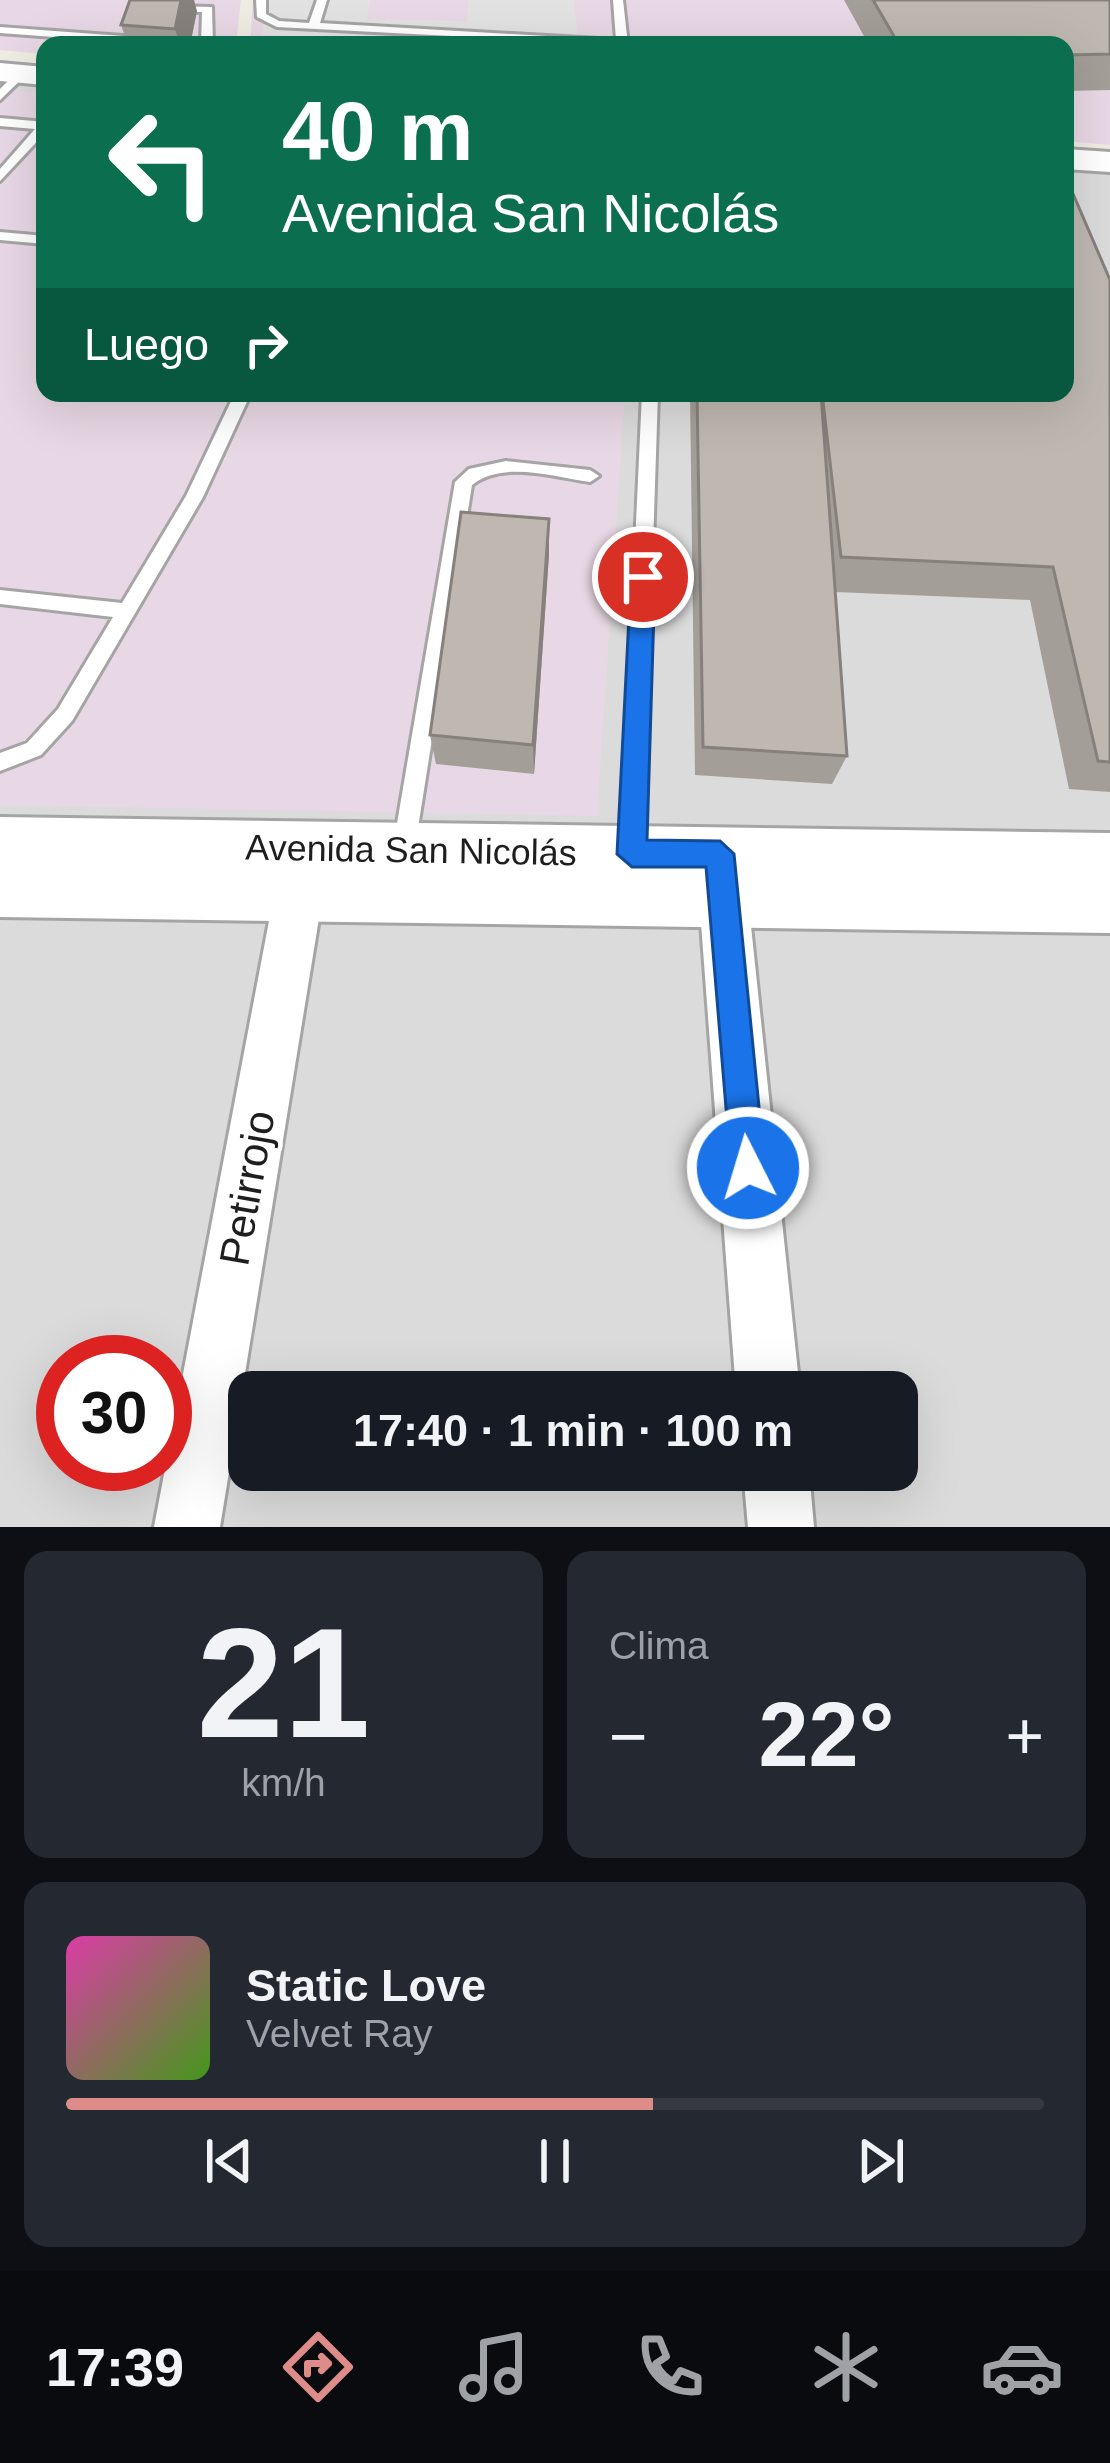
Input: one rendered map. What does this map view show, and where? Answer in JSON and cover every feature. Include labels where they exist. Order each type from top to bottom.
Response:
[{"type":"street","points":[[1074,160],[1110,162]]},
{"type":"street","name":"Avenida San Nicolás","points":[[0,843],[303,871]]},
{"type":"street","name":"Avenida San Nicolás","points":[[0,890],[303,871],[722,877],[1110,859]]},
{"type":"street","name":"Petirrojo","points":[[187,1527],[303,871]]},
{"type":"street","points":[[722,877],[766,1371]]},
{"type":"street","name":"Avenida San Nicolás","points":[[722,877],[1110,905]]},
{"type":"street","points":[[778,1491],[781,1527]]},
{"type":"lane","points":[[261,0],[261,15],[266,20],[476,36]]},
{"type":"lane","points":[[314,26],[322,0]]},
{"type":"lane","points":[[618,0],[621,36]]},
{"type":"lane","points":[[150,9],[208,9],[223,4]]},
{"type":"lane","points":[[207,36],[208,9]]},
{"type":"lane","points":[[0,31],[124,36]]},
{"type":"lane","points":[[0,122],[36,125]]},
{"type":"lane","points":[[0,176],[36,136]]},
{"type":"lane","points":[[0,236],[36,239]]},
{"type":"lane","points":[[0,762],[49,736],[194,497],[239,402]]},
{"type":"lane","points":[[631,876],[650,402]]},
{"type":"lane","points":[[401,872],[464,482],[481,469],[498,468],[590,476]]},
{"type":"lane","points":[[0,597],[128,611]]},
{"type":"shaded area","points":[[0,0],[241,0],[237,36],[36,36],[36,53],[0,50]]},
{"type":"shaded area","points":[[253,0],[1110,0],[1110,145],[1074,142],[1074,36],[251,36]]},
{"type":"shaded area","points":[[265,0],[370,0],[367,19],[467,21],[468,0],[574,0],[578,36],[295,36],[263,35]]},
{"type":"shaded area","points":[[0,81],[36,83],[36,402],[1074,402],[1074,171],[1110,174],[1110,1527],[0,1527]]},
{"type":"shaded area","points":[[0,89],[36,92],[36,402],[624,402],[597,816],[0,805]]},
{"type":"building","points":[[130,0],[181,0],[175,29],[121,25]]},
{"type":"building","points":[[873,0],[1110,0],[1110,54],[1074,55],[1074,36],[894,36]]},
{"type":"building","points":[[1074,196],[1110,280],[1110,762],[1098,761],[1053,567],[841,557],[823,402],[1074,402]]},
{"type":"building","points":[[697,402],[822,402],[847,756],[703,747]]},
{"type":"building","points":[[461,512],[549,519],[533,745],[430,735]]},
{"type":"route","points":[[643,577],[632,854],[720,854],[748,1168]]}]
